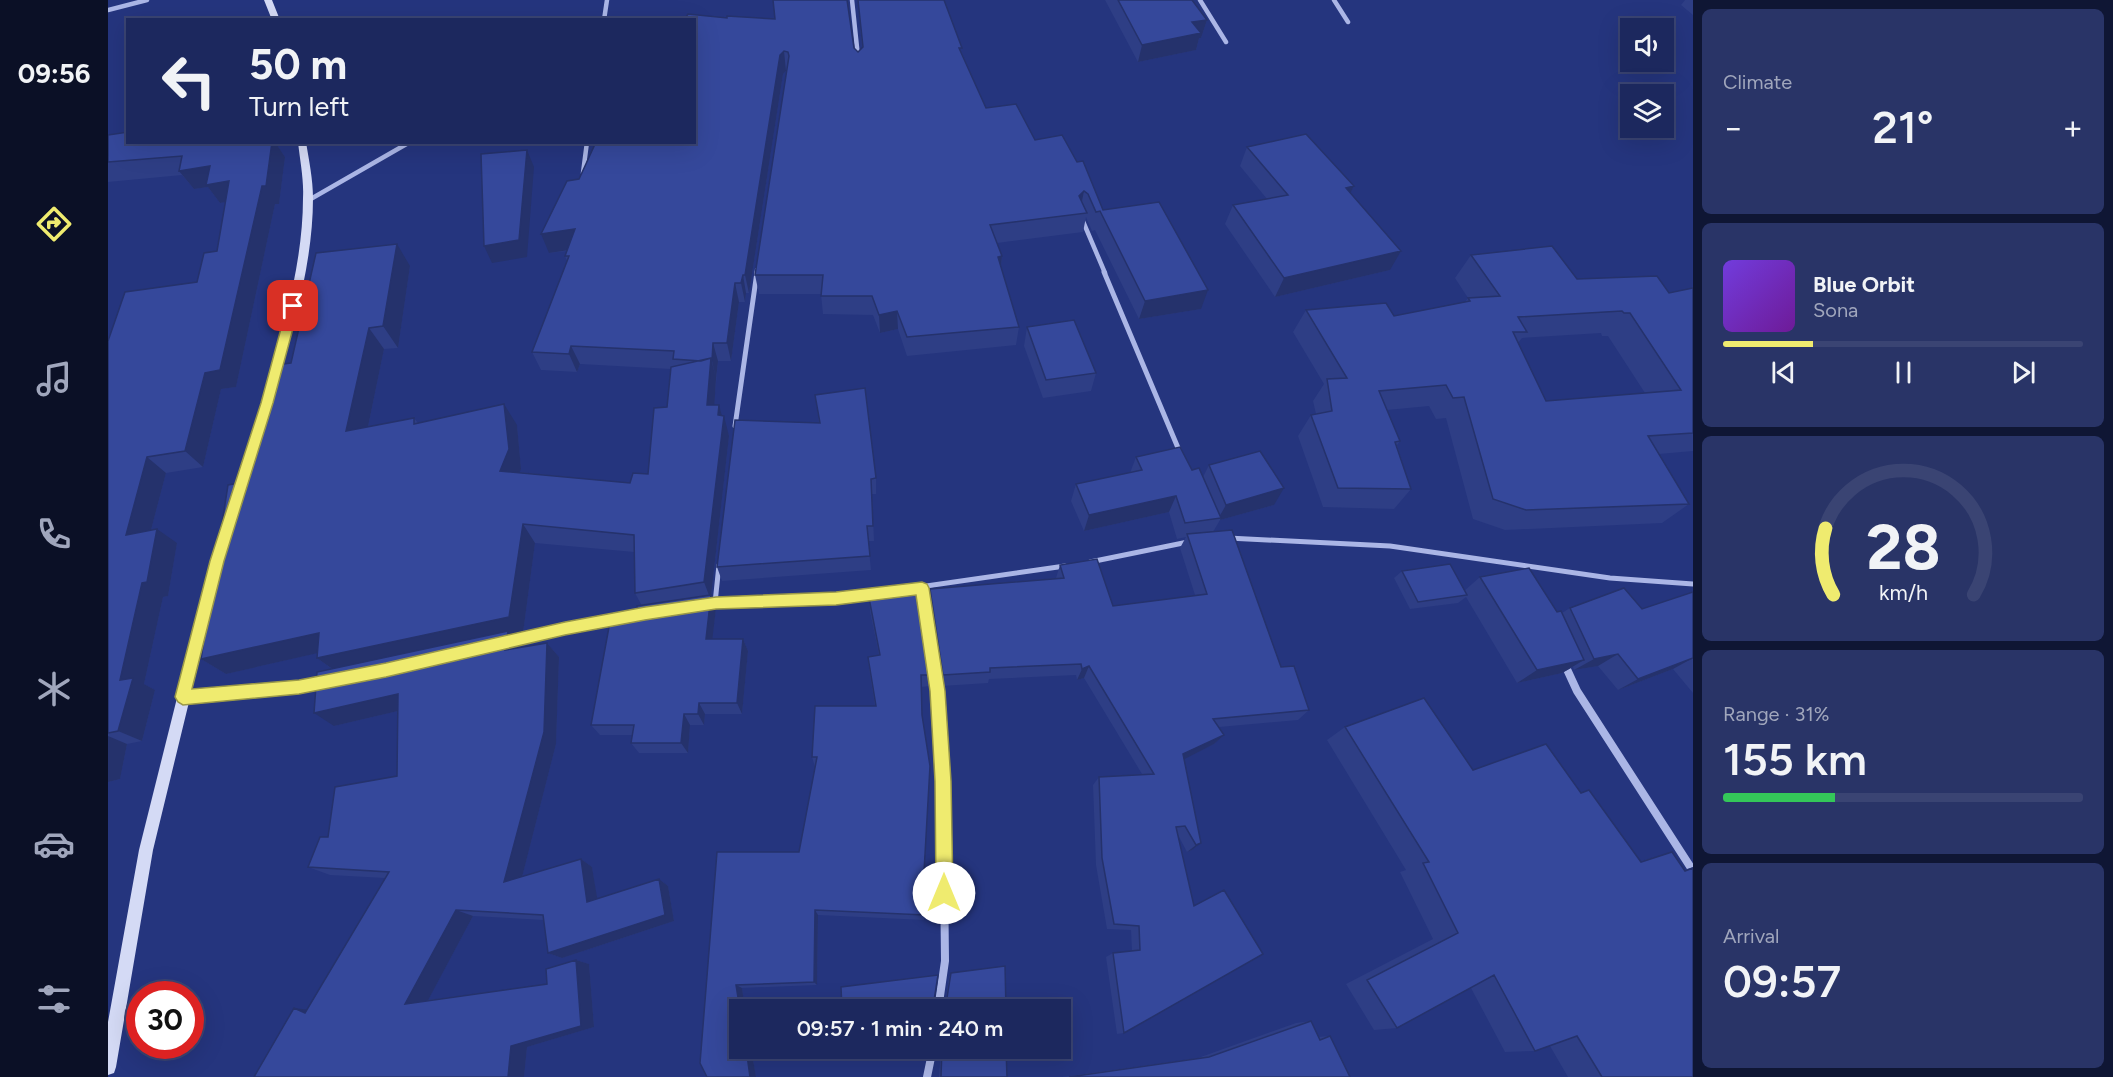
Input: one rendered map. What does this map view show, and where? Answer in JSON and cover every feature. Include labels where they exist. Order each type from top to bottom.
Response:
[{"type":"street","points":[[108,10],[147,0]]},
{"type":"street","points":[[268,0],[275,18]]},
{"type":"street","points":[[604,18],[606,0]]},
{"type":"street","points":[[852,0],[860,67]]},
{"type":"street","points":[[1200,0],[1226,42]]},
{"type":"street","points":[[1334,0],[1347,22]]},
{"type":"street","points":[[270,392],[288,329],[303,260],[309,201],[302,144]]},
{"type":"street","points":[[309,201],[407,144]]},
{"type":"street","points":[[583,174],[587,144]]},
{"type":"street","points":[[1080,215],[1107,273],[1182,457]]},
{"type":"street","points":[[734,436],[757,267]]},
{"type":"street","points":[[1219,538],[1390,546],[1610,578],[1693,584]]},
{"type":"street","points":[[108,1067],[146,850],[224,539]]},
{"type":"street","points":[[692,606],[716,603],[836,599],[922,588],[1088,562],[1198,540]]},
{"type":"street","points":[[716,603],[720,560]]},
{"type":"street","points":[[1522,565],[1526,576]]},
{"type":"street","points":[[922,588],[937,691],[943,781],[945,961],[940,999]]},
{"type":"street","points":[[495,643],[657,612]]},
{"type":"street","points":[[1563,659],[1576,691],[1693,870]]},
{"type":"street","points":[[183,697],[299,687],[332,680]]},
{"type":"street","points":[[927,1077],[931,1059]]},
{"type":"building","points":[[773,0],[847,0],[854,48],[858,52],[863,47],[858,0],[944,0],[962,48],[959,48],[986,108],[1016,104],[1035,140],[1062,135],[1077,162],[1083,161],[1103,210],[1159,202],[1208,290],[1145,301],[1100,211],[1096,212],[1088,194],[1084,191],[1079,196],[1087,213],[990,225],[1002,256],[998,257],[1019,327],[907,337],[897,311],[879,315],[872,296],[821,296],[823,275],[755,275],[789,56],[788,52],[784,51],[780,55],[745,275],[741,283],[735,283],[727,343],[713,343],[712,361],[711,358],[701,361],[673,359],[674,351],[571,346],[569,354],[532,352],[569,256],[565,256],[575,229],[541,234],[567,181],[579,179],[595,144],[696,144],[696,18],[685,18],[688,14],[775,19]]},
{"type":"building","points":[[1118,0],[1192,0],[1207,20],[1192,22],[1201,33],[1142,45]]},
{"type":"building","points":[[126,132],[126,144],[272,144],[266,186],[262,186],[220,370],[205,373],[185,451],[147,457],[126,535],[157,529],[147,582],[142,583],[120,680],[133,678],[118,731],[108,733],[108,341],[125,292],[197,282],[204,253],[217,251],[229,181],[206,185],[210,166],[179,171],[182,156],[108,162],[108,135]]},
{"type":"building","points":[[1306,134],[1354,186],[1346,188],[1401,251],[1284,278],[1233,205],[1288,195],[1247,147]]},
{"type":"building","points":[[527,150],[519,240],[484,246],[481,154]]},
{"type":"building","points":[[397,244],[383,326],[369,328],[346,431],[414,418],[414,424],[504,404],[509,449],[500,471],[630,483],[633,473],[648,474],[654,408],[667,407],[671,367],[711,358],[707,405],[719,405],[718,415],[724,416],[704,582],[635,593],[634,535],[523,524],[509,617],[317,658],[319,633],[201,659],[228,485],[239,483],[274,365],[291,363],[316,253]]},
{"type":"building","points":[[1552,246],[1577,279],[1657,276],[1669,293],[1693,288],[1693,433],[1648,436],[1689,504],[1526,510],[1493,499],[1464,397],[1453,398],[1446,385],[1379,391],[1400,441],[1395,442],[1411,489],[1338,488],[1311,415],[1332,411],[1327,379],[1347,378],[1306,310],[1386,303],[1394,316],[1470,301],[1468,298],[1500,296],[1471,255]],"holes":[[[1622,311],[1630,313],[1681,390],[1546,401],[1513,332],[1527,332],[1518,317]]]},
{"type":"building","points":[[1074,320],[1096,373],[1046,380],[1027,327]]},
{"type":"building","points":[[865,388],[876,478],[871,479],[873,526],[867,526],[870,556],[717,567],[735,420],[820,423],[815,395]]},
{"type":"building","points":[[1180,447],[1192,470],[1199,468],[1221,518],[1185,523],[1176,496],[1089,515],[1076,484],[1142,470],[1136,457]]},
{"type":"building","points":[[1260,451],[1284,488],[1226,505],[1209,465]]},
{"type":"building","points":[[1232,530],[1281,667],[1294,666],[1309,710],[1213,719],[1224,735],[1183,754],[1201,843],[1196,845],[1185,826],[1176,827],[1194,906],[1224,890],[1263,954],[1124,1033],[1113,953],[1140,950],[1139,926],[1114,924],[1102,858],[1099,777],[1154,774],[1089,666],[1082,669],[1081,664],[990,668],[990,672],[943,675],[930,589],[1064,578],[1060,565],[1097,559],[1113,606],[1207,594],[1187,534]]},
{"type":"building","points":[[1450,564],[1467,595],[1418,602],[1402,571]]},
{"type":"building","points":[[1529,568],[1557,612],[1561,611],[1584,660],[1537,670],[1480,577]]},
{"type":"building","points":[[1624,588],[1642,609],[1693,592],[1693,658],[1638,679],[1618,654],[1594,659],[1570,608]]},
{"type":"building","points":[[920,590],[931,675],[921,675],[922,715],[930,766],[924,872],[926,872],[925,915],[815,910],[814,982],[736,985],[738,999],[729,999],[729,1059],[748,1059],[750,1077],[707,1077],[700,1063],[717,852],[799,852],[817,757],[812,757],[815,706],[876,706],[868,657],[880,655],[869,598]]},
{"type":"building","points":[[711,595],[706,639],[743,639],[737,703],[699,703],[698,714],[684,714],[681,743],[631,743],[634,725],[591,725],[611,616],[638,615],[637,606]]},
{"type":"building","points":[[508,631],[505,650],[547,643],[544,732],[504,882],[581,859],[587,902],[659,879],[665,915],[548,953],[543,915],[456,910],[405,1004],[547,984],[546,969],[576,960],[581,1026],[511,1046],[508,1077],[254,1077],[294,1008],[305,1013],[389,872],[308,867],[320,837],[328,837],[335,787],[397,776],[398,694],[314,713],[317,672]]},
{"type":"building","points":[[1424,698],[1473,770],[1546,744],[1581,793],[1589,790],[1641,862],[1672,852],[1685,871],[1693,868],[1693,1077],[1602,1077],[1577,1036],[1535,1051],[1494,975],[1397,1028],[1367,980],[1458,933],[1423,863],[1429,862],[1345,727]]},
{"type":"building","points":[[1005,966],[1006,999],[947,999],[951,973]]},
{"type":"building","points":[[938,975],[934,999],[842,999],[841,987]]},
{"type":"building","points":[[1311,1021],[1320,1040],[1330,1036],[1350,1077],[1069,1077],[1209,1057]]},
{"type":"building","points":[[942,1059],[1006,1059],[1007,1077],[941,1077]]},
{"type":"route","points":[[293,306],[267,403],[217,561],[183,697],[299,687],[386,670],[565,628],[645,613],[716,603],[836,599],[922,588],[937,691],[943,781],[944,893]]}]
